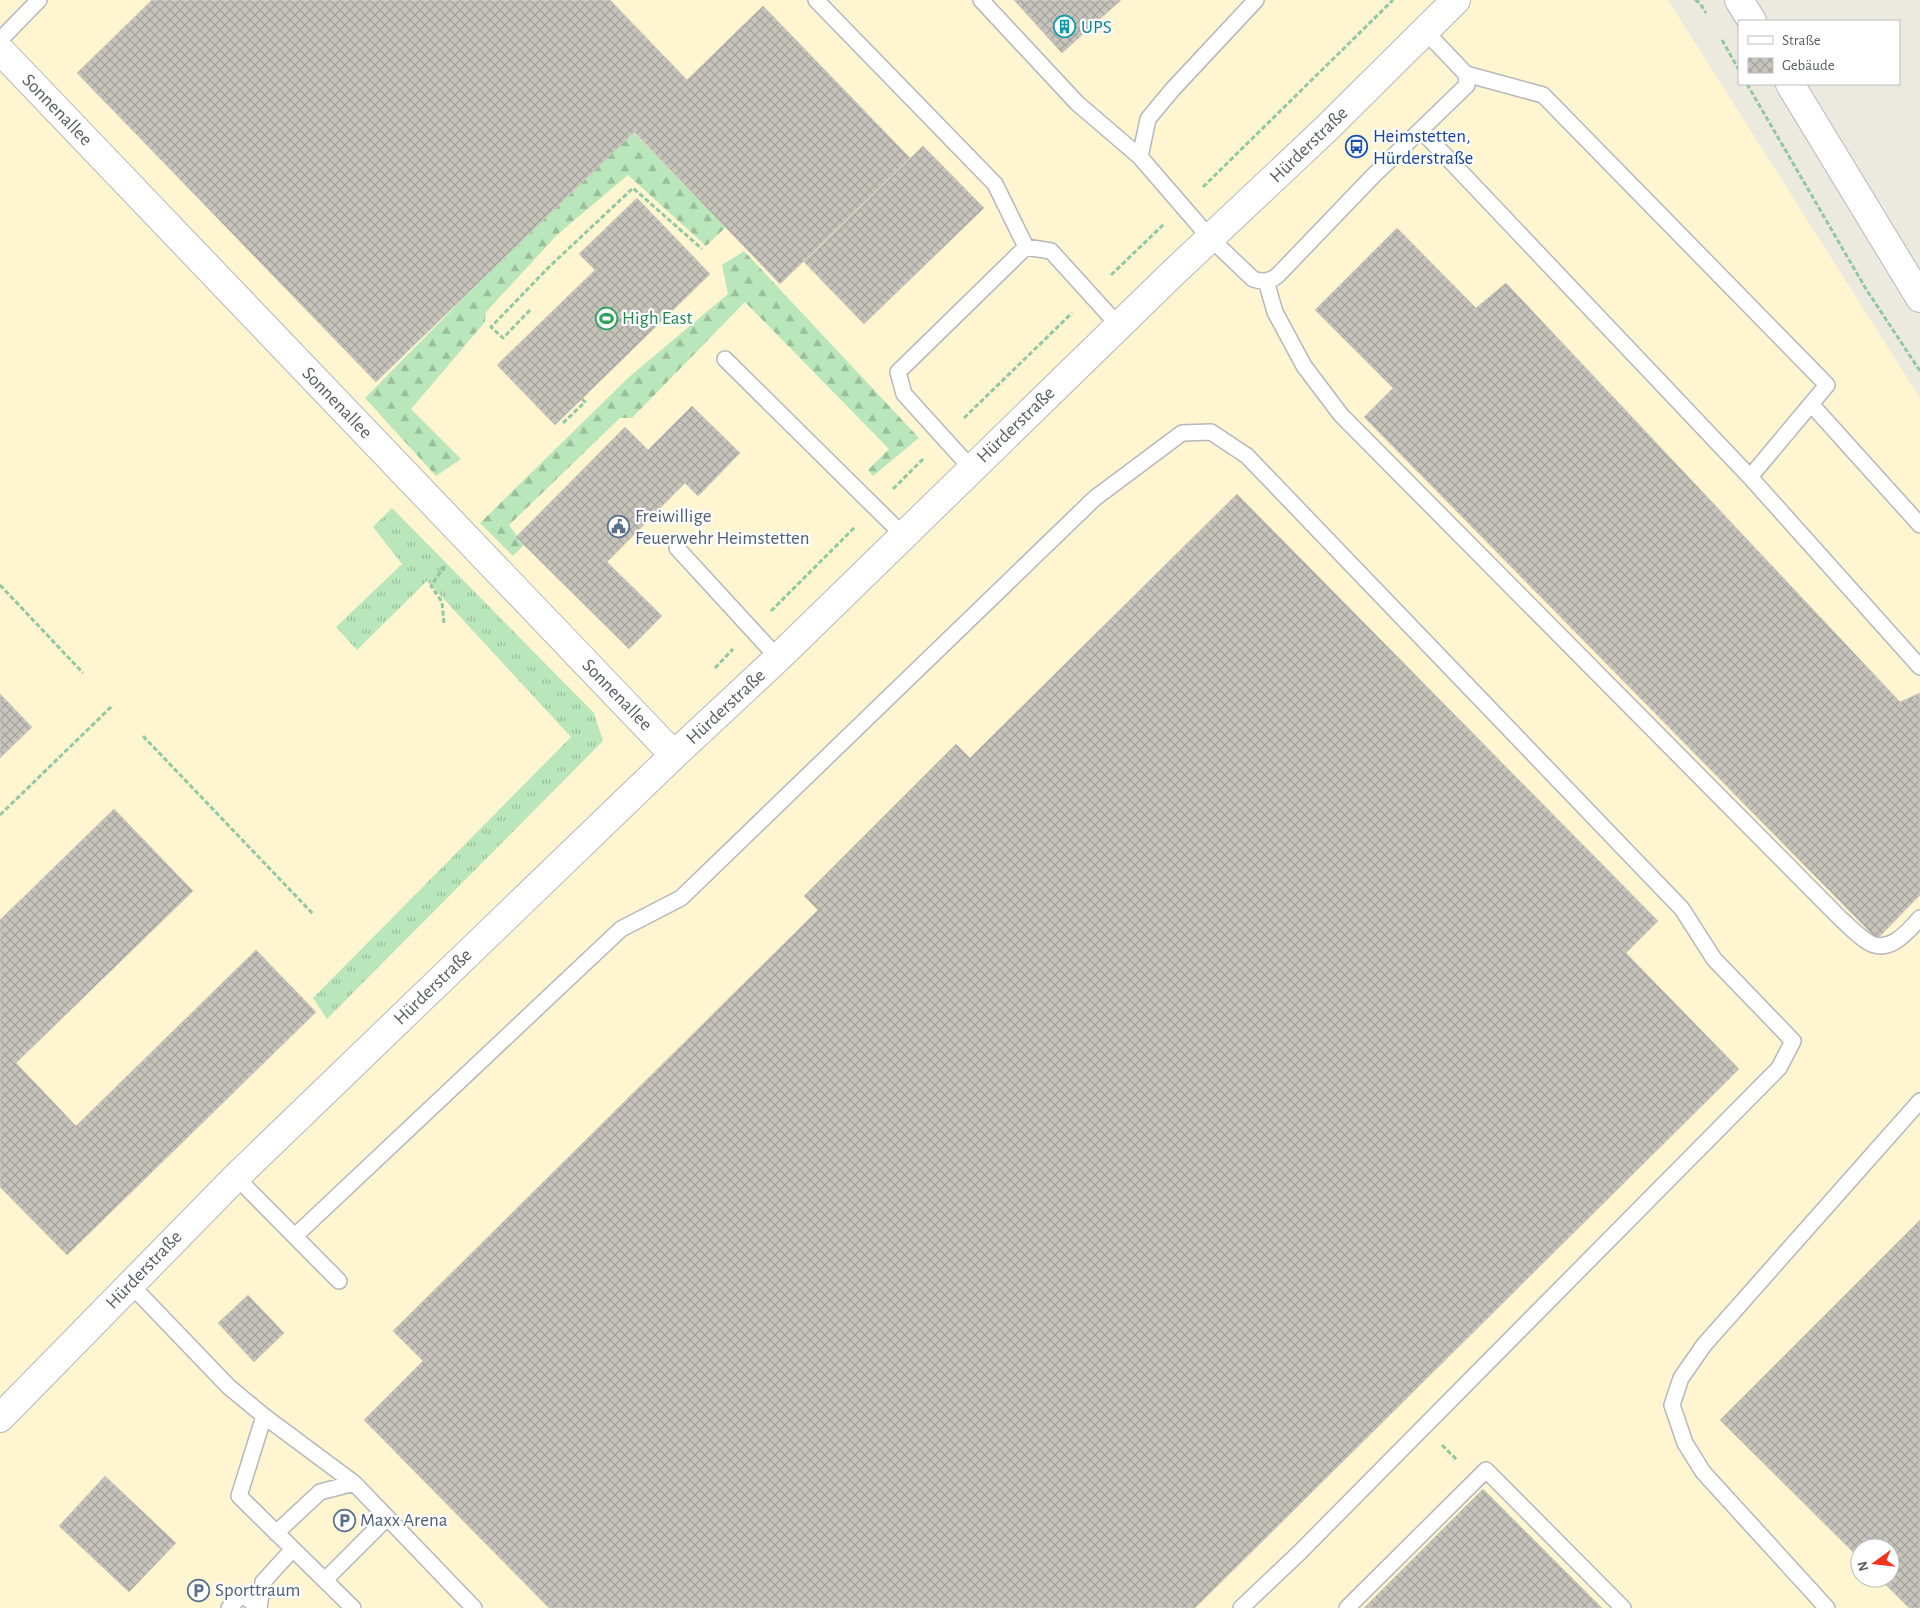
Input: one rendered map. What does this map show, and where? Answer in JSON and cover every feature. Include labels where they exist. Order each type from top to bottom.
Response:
[{"type":"street","name":"Hürderstraße","points":[[0,1418],[236,1177],[674,755],[778,658],[971,468],[1327,128],[1456,0]]},
{"type":"street","points":[[1739,0],[1751,20]]},
{"type":"street","name":"Sonnenallee","points":[[3,55],[674,755]]},
{"type":"street","points":[[1791,85],[1920,298]]},
{"type":"lane","points":[[3,55],[39,0]]},
{"type":"lane","points":[[816,0],[996,184],[1026,247]]},
{"type":"lane","points":[[980,0],[1077,103],[1140,157],[1210,238],[1252,279],[1266,281],[1278,275],[1374,175],[1465,88],[1467,85],[1466,74]]},
{"type":"lane","points":[[1140,157],[1148,120],[1172,90],[1256,0]]},
{"type":"lane","points":[[1424,30],[1466,74],[1543,95],[1827,385],[1750,477]]},
{"type":"lane","points":[[1421,130],[1750,477],[1920,667]]},
{"type":"lane","points":[[1026,247],[1051,251],[1119,326]]},
{"type":"lane","points":[[971,468],[904,394],[898,372],[1026,247]]},
{"type":"lane","points":[[1266,281],[1275,312],[1304,366],[1341,415],[1841,919],[1869,944],[1880,946],[1892,944],[1920,918]]},
{"type":"lane","points":[[724,359],[903,535]]},
{"type":"lane","points":[[1812,404],[1920,525]]},
{"type":"lane","points":[[295,1236],[621,929],[681,898],[1095,498],[1182,434],[1211,432],[1247,456],[1682,909],[1714,960],[1793,1041],[1779,1068],[1299,1553],[1241,1608]]},
{"type":"lane","points":[[677,548],[778,658]]},
{"type":"lane","points":[[1827,1608],[1703,1472],[1685,1443],[1672,1405],[1681,1378],[1704,1345],[1920,1101]]},
{"type":"lane","points":[[236,1177],[339,1281]]},
{"type":"lane","points":[[130,1284],[230,1387],[264,1416],[354,1483],[474,1608]]},
{"type":"lane","points":[[264,1416],[238,1496],[353,1608]]},
{"type":"lane","points":[[1347,1608],[1486,1470],[1623,1608]]},
{"type":"lane","points":[[276,1533],[320,1492],[354,1483]]},
{"type":"lane","points":[[325,1580],[387,1518]]},
{"type":"lane","points":[[259,1608],[263,1582],[293,1549]]},
{"type":"lane","points":[[229,1608],[243,1594],[259,1608]]},
{"type":"path","points":[[712,670],[944,438],[1393,0]]},
{"type":"path","points":[[1748,85],[1866,289],[1920,370]]},
{"type":"path","points":[[530,310],[503,338],[491,327],[549,267],[633,188],[702,249]]},
{"type":"path","points":[[563,423],[585,402],[582,399]]},
{"type":"path","points":[[444,623],[442,602],[431,586],[463,534]]},
{"type":"path","points":[[0,584],[83,673]]},
{"type":"path","points":[[0,815],[113,705]]},
{"type":"path","points":[[143,736],[314,914]]},
{"type":"path","points":[[1424,1426],[1478,1478]]},
{"type":"shaded area","points":[[0,0],[1668,0],[1920,398],[1920,1608],[0,1608]]},
{"type":"green space","points":[[630,129],[726,227],[706,246],[628,175],[558,234],[486,312],[485,322],[411,409],[461,459],[436,476],[365,398]]},
{"type":"green space","points":[[744,251],[919,438],[873,476],[868,470],[889,449],[745,302],[632,418],[620,418],[509,525],[524,545],[513,556],[480,523],[629,377],[728,294],[722,265]]},
{"type":"green space","points":[[392,508],[594,713],[603,741],[327,1019],[313,998],[571,737],[427,581],[357,650],[336,627],[402,564],[373,527]]},
{"type":"building","points":[[152,0],[610,0],[687,80],[763,6],[910,158],[780,284],[634,132],[376,382],[77,73]]},
{"type":"building","name":"UPS","points":[[1014,0],[1121,0],[1062,53]]},
{"type":"building","points":[[923,146],[984,208],[864,324],[804,262]]},
{"type":"building","name":"High East","points":[[637,198],[710,274],[555,425],[497,365],[595,270],[579,254]]},
{"type":"building","points":[[1397,228],[1476,308],[1506,283],[1900,702],[1920,693],[1920,895],[1877,939],[1364,417],[1393,388],[1315,310]]},
{"type":"building","points":[[692,406],[740,453],[698,496],[685,483],[607,562],[662,616],[629,649],[516,537],[625,427],[648,450]]},
{"type":"building","points":[[1237,494],[1658,921],[1626,953],[1739,1069],[1195,1608],[549,1608],[364,1420],[423,1361],[393,1331],[818,910],[804,896],[956,744],[970,758]]},
{"type":"building","points":[[0,694],[32,727],[0,758]]},
{"type":"building","points":[[114,809],[193,891],[16,1063],[76,1126],[256,950],[316,1012],[67,1255],[0,1187],[0,920]]},
{"type":"building","points":[[1920,1220],[1920,1608],[1909,1608],[1889,1588],[1900,1588],[1900,1538],[1850,1538],[1850,1549],[1720,1420]]},
{"type":"building","points":[[248,1295],[284,1333],[254,1362],[218,1323]]},
{"type":"building","points":[[105,1476],[176,1543],[129,1592],[59,1526]]},
{"type":"building","points":[[1483,1489],[1602,1608],[1364,1608]]},
{"type":"place","name":"UPS","points":[[1065,27]]},
{"type":"place","name":"Heimstetten, Hürderstraße","points":[[1357,147]]},
{"type":"place","name":"High East","points":[[606,318]]},
{"type":"place","name":"Freiwillige Feuerwehr Heimstetten","points":[[619,527]]},
{"type":"place","name":"Maxx Arena","points":[[344,1520]]},
{"type":"place","name":"Sporttraum","points":[[199,1590]]}]
